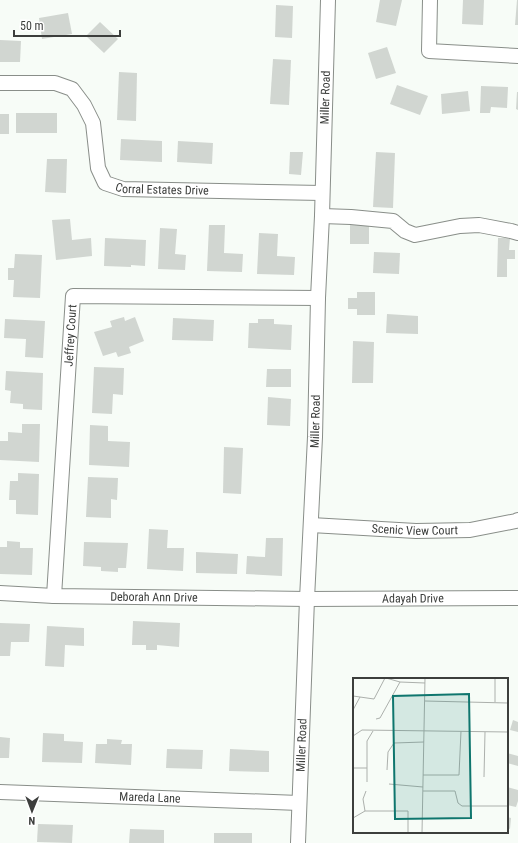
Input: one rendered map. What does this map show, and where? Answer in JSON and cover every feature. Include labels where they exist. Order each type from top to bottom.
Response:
[{"type":"street","name":"Miller Road","points":[[298,843],[307,599],[315,438],[328,0]]},
{"type":"street","points":[[430,0],[429,51],[518,56]]},
{"type":"street","name":"Corral Estates Drive","points":[[0,83],[55,83],[72,90],[84,105],[93,123],[98,168],[105,183],[123,189],[322,192]]},
{"type":"street","points":[[322,216],[351,216],[393,221],[405,231],[415,234],[460,226],[479,225],[511,231],[518,234]]},
{"type":"street","name":"Jeffrey Court","points":[[54,596],[73,296],[318,298]]},
{"type":"street","name":"Scenic View Court","points":[[311,525],[416,531],[470,530],[518,520]]},
{"type":"street","name":"Deborah Ann Drive","points":[[0,593],[54,596],[307,599]]},
{"type":"street","name":"Adayah Drive","points":[[307,599],[518,598]]},
{"type":"street","name":"Mareda Lane","points":[[0,792],[299,803]]},
{"type":"building","points":[[380,0],[402,0],[396,26],[376,22]]},
{"type":"building","points":[[463,0],[484,0],[483,25],[462,24]]},
{"type":"building","points":[[517,0],[518,25],[515,25]]},
{"type":"building","points":[[276,5],[293,6],[292,38],[275,37]]},
{"type":"building","points":[[68,13],[72,34],[42,39],[39,18]]},
{"type":"building","points":[[100,22],[118,39],[104,53],[86,36]]},
{"type":"building","points":[[0,40],[21,41],[20,62],[0,62]]},
{"type":"building","points":[[387,47],[396,73],[376,79],[368,53]]},
{"type":"building","points":[[273,59],[291,60],[289,105],[270,104]]},
{"type":"building","points":[[119,72],[137,73],[136,121],[117,120]]},
{"type":"building","points":[[397,85],[428,96],[420,115],[390,104]]},
{"type":"building","points":[[481,86],[508,87],[507,108],[491,107],[490,113],[480,113]]},
{"type":"building","points":[[468,91],[470,111],[442,114],[441,94]]},
{"type":"building","points":[[518,92],[518,110],[516,109]]},
{"type":"building","points":[[16,113],[57,113],[57,133],[16,133]]},
{"type":"building","points":[[0,114],[9,114],[9,134],[0,134]]},
{"type":"building","points":[[121,139],[162,141],[162,162],[120,160]]},
{"type":"building","points":[[178,141],[213,143],[212,164],[177,162]]},
{"type":"building","points":[[290,152],[303,152],[301,175],[289,174]]},
{"type":"building","points":[[376,152],[395,153],[393,208],[373,207]]},
{"type":"building","points":[[47,159],[67,159],[66,193],[45,192]]},
{"type":"building","points":[[70,219],[72,240],[91,238],[92,256],[56,260],[52,220]]},
{"type":"building","points":[[209,225],[225,225],[224,253],[243,254],[242,272],[207,271]]},
{"type":"building","points":[[350,225],[369,225],[369,244],[350,244]]},
{"type":"building","points":[[160,228],[177,229],[175,254],[186,255],[185,270],[158,269]]},
{"type":"building","points":[[259,233],[278,234],[277,256],[295,257],[294,275],[257,274]]},
{"type":"building","points":[[105,238],[146,240],[145,266],[104,266]]},
{"type":"building","points":[[498,238],[510,238],[509,250],[515,250],[515,259],[507,259],[507,277],[497,277]]},
{"type":"building","points":[[374,252],[400,253],[399,274],[373,273]]},
{"type":"building","points":[[15,254],[42,255],[40,298],[13,297],[14,280],[8,280],[8,268],[14,268]]},
{"type":"building","points":[[357,292],[375,292],[375,315],[357,315],[357,309],[348,309],[348,298],[357,298]]},
{"type":"building","points":[[387,314],[418,316],[418,334],[386,333]]},
{"type":"building","points":[[124,317],[125,321],[135,317],[144,341],[129,347],[131,353],[118,357],[116,352],[103,356],[94,332],[112,327],[110,321]]},
{"type":"building","points":[[173,318],[214,320],[213,341],[172,340]]},
{"type":"building","points":[[5,319],[45,321],[43,358],[25,357],[26,339],[4,338]]},
{"type":"building","points":[[258,319],[274,319],[274,324],[292,325],[291,350],[248,348],[249,323],[258,323]]},
{"type":"building","points":[[353,341],[374,342],[373,383],[352,383]]},
{"type":"building","points":[[94,367],[124,368],[123,395],[113,394],[112,414],[92,413]]},
{"type":"building","points":[[267,369],[291,369],[291,387],[266,387]]},
{"type":"building","points":[[6,371],[43,373],[42,410],[23,409],[23,404],[10,403],[11,391],[5,390]]},
{"type":"building","points":[[268,397],[291,399],[290,426],[267,425]]},
{"type":"building","points":[[22,424],[40,424],[39,462],[0,460],[0,441],[8,441],[8,432],[22,433]]},
{"type":"building","points":[[90,425],[108,426],[108,441],[130,442],[129,467],[89,465]]},
{"type":"building","points":[[224,447],[243,448],[241,494],[223,493]]},
{"type":"building","points":[[18,473],[39,474],[38,515],[16,514],[16,500],[9,500],[10,481],[18,481]]},
{"type":"building","points":[[88,477],[118,478],[117,500],[111,499],[111,518],[86,517]]},
{"type":"building","points":[[149,529],[168,530],[167,548],[184,548],[183,571],[147,569]]},
{"type":"building","points":[[266,538],[283,538],[282,576],[246,574],[247,556],[265,557]]},
{"type":"building","points":[[7,541],[20,542],[20,548],[33,548],[32,575],[0,574],[0,547],[7,547]]},
{"type":"building","points":[[84,542],[128,543],[126,568],[118,568],[118,572],[101,571],[101,567],[83,566]]},
{"type":"building","points":[[196,552],[238,554],[237,574],[196,573]]},
{"type":"building","points":[[133,621],[180,623],[179,647],[157,645],[157,650],[146,650],[146,645],[132,645]]},
{"type":"building","points":[[0,623],[30,624],[29,642],[11,642],[10,656],[0,656]]},
{"type":"building","points":[[47,626],[84,628],[84,646],[65,645],[64,667],[45,666]]},
{"type":"building","points":[[513,720],[518,722],[518,732],[510,730]]},
{"type":"building","points":[[43,733],[64,734],[64,741],[83,742],[82,763],[42,762]]},
{"type":"building","points":[[0,737],[10,738],[9,758],[0,758]]},
{"type":"building","points":[[107,739],[122,740],[121,744],[132,744],[131,765],[95,763],[96,744],[107,744]]},
{"type":"building","points":[[167,749],[203,750],[202,769],[166,768]]},
{"type":"building","points":[[230,749],[269,751],[269,772],[229,771]]},
{"type":"building","points":[[508,753],[518,756],[518,766],[508,763]]},
{"type":"building","points":[[508,787],[518,790],[518,801],[516,807],[508,805]]},
{"type":"building","points":[[508,817],[511,818],[510,829],[508,828]]},
{"type":"building","points":[[38,824],[73,825],[72,843],[37,842]]},
{"type":"building","points":[[130,829],[164,830],[164,843],[129,843]]},
{"type":"building","points":[[214,833],[252,833],[252,843],[214,843]]}]
